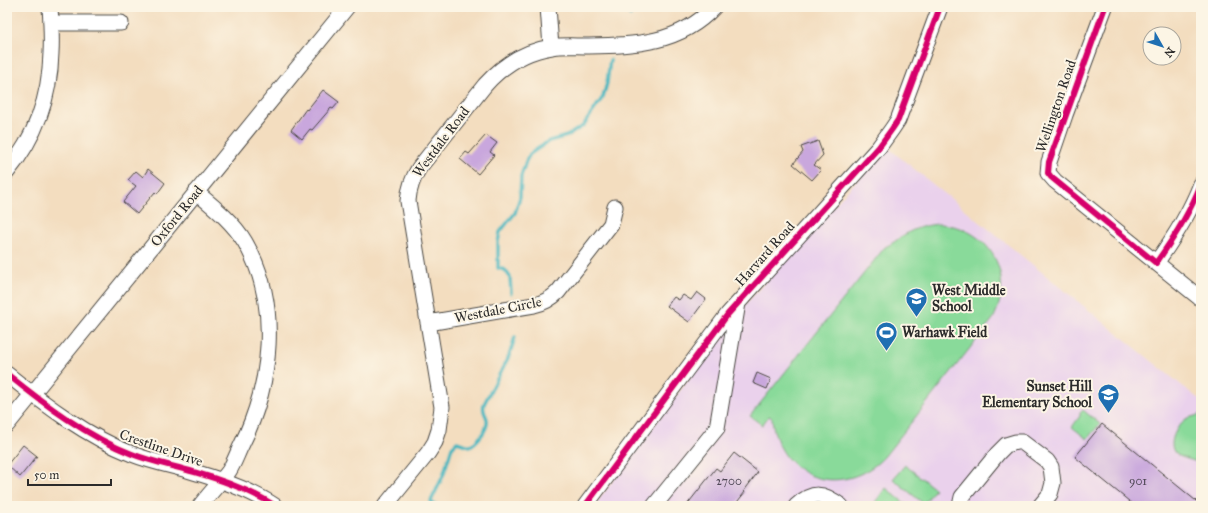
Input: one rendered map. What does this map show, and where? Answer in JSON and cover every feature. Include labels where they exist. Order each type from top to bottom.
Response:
[{"type":"street","points":[[7,172],[27,144],[40,115],[48,86],[52,53],[50,7]]},
{"type":"street","name":"Oxford Road","points":[[7,425],[347,7]]},
{"type":"street","points":[[548,7],[552,47]]},
{"type":"street","name":"Westdale Road","points":[[385,506],[428,453],[435,442],[439,430],[442,407],[408,201],[412,179],[419,168],[495,74],[518,58],[552,47],[631,45],[650,42],[685,30],[700,20],[714,7]]},
{"type":"street","name":"Harvard Road","points":[[585,506],[738,302],[879,147],[892,129],[902,108],[940,7]]},
{"type":"street","name":"Wellington Road","points":[[1105,7],[1065,115],[1049,162],[1048,172],[1055,181],[1201,299]]},
{"type":"street","points":[[51,23],[121,23]]},
{"type":"street","points":[[1156,263],[1186,218],[1201,184]]},
{"type":"street","points":[[196,192],[227,219],[245,242],[253,258],[263,287],[267,305],[268,328],[266,370],[258,405],[247,435],[229,470],[200,506]]},
{"type":"street","name":"Westdale Circle","points":[[428,323],[534,305],[552,298],[611,224],[615,207]]},
{"type":"street","points":[[654,506],[717,428],[738,302]]},
{"type":"street","name":"Crestline Drive","points":[[7,374],[56,412],[118,448],[143,458],[196,472],[254,494],[275,506]]},
{"type":"street","points":[[960,506],[962,497],[998,453],[1006,445],[1022,442],[1047,461],[1050,467],[1053,483],[1052,488],[1050,494],[1040,506]]},
{"type":"street","points":[[796,506],[805,499],[814,495],[829,497],[841,506]]},
{"type":"shaded area","name":"West Middle School","points":[[887,147],[1201,401],[1201,506],[594,506],[743,307]]},
{"type":"green space","points":[[939,224],[957,227],[972,234],[985,244],[994,256],[999,270],[1001,286],[999,302],[993,319],[884,457],[872,467],[845,479],[831,480],[817,478],[804,472],[792,463],[782,450],[775,434],[772,418],[769,416],[762,425],[750,416],[885,247],[912,230]]},
{"type":"green space","points":[[1083,410],[1100,424],[1087,439],[1072,427]]},
{"type":"green space","points":[[1201,414],[1201,464],[1177,455],[1172,444],[1174,434],[1179,425],[1188,418]]},
{"type":"green space","points":[[905,465],[935,489],[924,504],[893,479]]},
{"type":"green space","points":[[886,488],[908,506],[879,506],[875,502]]},
{"type":"building","points":[[323,90],[339,102],[333,109],[331,108],[312,130],[310,129],[302,139],[291,130],[306,109],[307,110]]},
{"type":"building","points":[[486,135],[497,143],[490,152],[494,155],[478,174],[460,159],[466,152],[469,154]]},
{"type":"building","points":[[818,141],[823,155],[814,165],[821,170],[812,180],[793,164],[803,152],[801,147]]},
{"type":"building","points":[[148,169],[165,183],[157,194],[155,192],[137,214],[123,202],[136,186],[128,180],[136,171],[143,177]]},
{"type":"building","points":[[697,292],[706,299],[689,322],[667,306],[674,297],[679,300],[683,295],[691,300]]},
{"type":"building","points":[[757,373],[771,379],[767,389],[753,383]]},
{"type":"building","points":[[1102,424],[1201,506],[1135,506],[1075,457]]},
{"type":"building","points":[[23,445],[37,456],[20,477],[7,465]]},
{"type":"building","points":[[734,453],[758,472],[734,506],[686,506],[716,468],[720,471]]},
{"type":"waterway","points":[[630,15],[633,7]]},
{"type":"waterway","points":[[511,293],[510,277],[505,270],[498,268],[498,242],[500,232],[515,213],[520,197],[521,176],[526,161],[530,154],[549,141],[567,136],[583,126],[603,97],[607,83],[610,60]]},
{"type":"waterway","points":[[439,506],[433,504],[431,501],[443,476],[452,447],[457,442],[470,446],[476,442],[484,431],[487,419],[483,407],[509,356],[515,337]]},
{"type":"cycle path","points":[[585,506],[728,314],[879,147],[892,129],[898,120],[940,7]]},
{"type":"cycle path","points":[[1105,7],[1049,162],[1048,173],[1156,263],[1181,225],[1201,184]]},
{"type":"cycle path","points":[[7,374],[67,419],[99,439],[132,454],[226,482],[246,490],[275,506]]},
{"type":"place","name":"West Middle School","points":[[917,318]]},
{"type":"place","name":"Warhawk Field","points":[[887,352]]},
{"type":"place","name":"Sunset Hill Elementary School","points":[[1108,414]]}]
